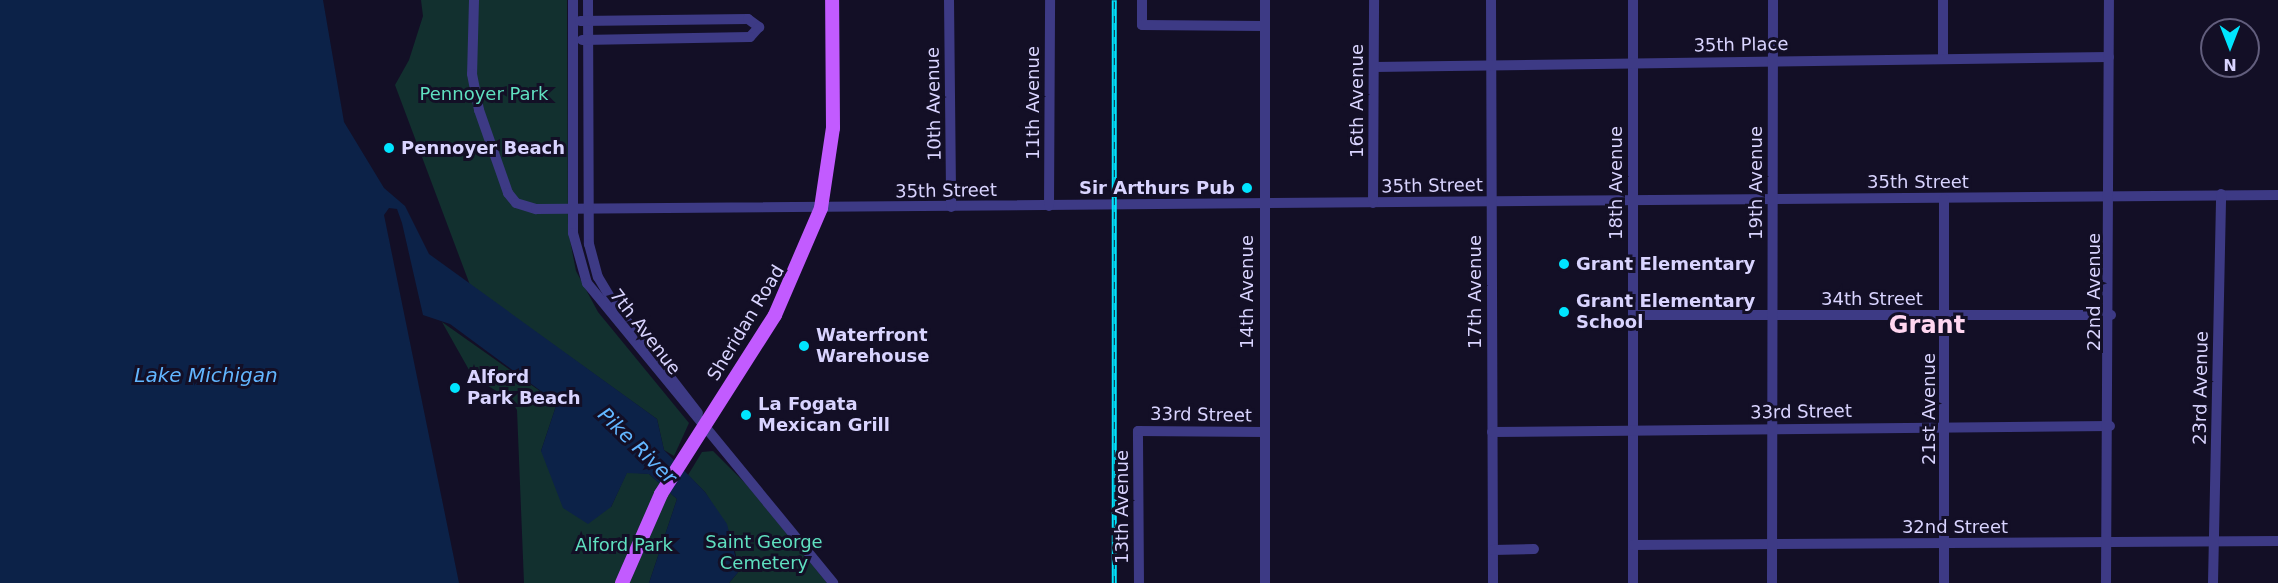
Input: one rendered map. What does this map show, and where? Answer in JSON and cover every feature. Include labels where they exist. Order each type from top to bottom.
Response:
[{"type":"main road","name":"Sheridan Road","points":[[622,583],[661,494],[775,315],[821,208],[832,128],[832,0]]},
{"type":"street","name":"35th Street","points":[[474,0],[472,82],[508,193],[525,207],[586,211],[2278,195]]},
{"type":"street","name":"7th Avenue","points":[[573,0],[572,209],[577,257],[586,283],[705,427]]},
{"type":"street","name":"7th Avenue","points":[[588,0],[586,211],[598,277],[686,392],[705,427]]},
{"type":"street","name":"10th Avenue","points":[[949,0],[951,207]]},
{"type":"street","name":"11th Avenue","points":[[1049,206],[1050,0]]},
{"type":"street","points":[[1142,0],[1142,25],[1264,26]]},
{"type":"street","name":"14th Avenue","points":[[1265,0],[1263,204],[1265,583]]},
{"type":"street","name":"16th Avenue","points":[[1373,203],[1374,0]]},
{"type":"street","name":"17th Avenue","points":[[1491,0],[1493,583]]},
{"type":"street","name":"18th Avenue","points":[[1633,0],[1633,583]]},
{"type":"street","name":"19th Avenue","points":[[1772,583],[1773,0]]},
{"type":"street","points":[[1943,0],[1943,59]]},
{"type":"street","name":"22nd Avenue","points":[[2106,583],[2111,315],[2109,0]]},
{"type":"street","points":[[573,21],[748,19],[759,27],[750,37],[573,40]]},
{"type":"street","name":"35th Place","points":[[1374,67],[2109,57]]},
{"type":"street","name":"23rd Avenue","points":[[2213,583],[2221,194]]},
{"type":"street","name":"21st Avenue","points":[[1944,199],[1946,428],[1944,583]]},
{"type":"street","name":"34th Street","points":[[1633,315],[2111,315]]},
{"type":"street","name":"33rd Street","points":[[1492,432],[2110,426]]},
{"type":"street","points":[[705,427],[833,583]]},
{"type":"street","name":"33rd Street","points":[[1138,431],[1264,432]]},
{"type":"street","name":"13th Avenue","points":[[1138,431],[1139,583]]},
{"type":"street","name":"32nd Street","points":[[1633,545],[2278,541]]},
{"type":"street","points":[[1493,550],[1534,549]]},
{"type":"green space","name":"Pennoyer Park","points":[[421,0],[567,0],[568,230],[576,271],[598,312],[689,423],[674,456],[664,450],[657,419],[470,285],[395,85],[409,60],[423,16]]},
{"type":"green space","name":"Alford Park","points":[[442,322],[557,403],[541,451],[611,507],[627,472],[649,474],[677,499],[649,583],[524,583],[517,410],[510,399],[473,377]]},
{"type":"green space","name":"Saint George Cemetery","points":[[713,451],[746,484],[827,583],[729,583],[739,571],[732,536],[705,492],[688,475],[702,452]]},
{"type":"water","name":"Lake Michigan","points":[[0,0],[323,0],[344,122],[384,188],[405,206],[429,254],[657,419],[664,450],[705,492],[727,524],[739,571],[729,583],[649,583],[677,499],[649,474],[627,473],[611,507],[588,524],[563,508],[541,451],[557,403],[450,324],[423,315],[402,223],[397,209],[389,208],[384,215],[459,583],[0,583]]},
{"type":"railway","points":[[1114,0],[1114,583]]},
{"type":"place","name":"Pennoyer Beach","points":[[389,148]]},
{"type":"place","name":"Sir Arthurs Pub","points":[[1247,188]]},
{"type":"place","name":"Grant Elementary","points":[[1564,264]]},
{"type":"place","name":"Grant Elementary School","points":[[1564,312]]},
{"type":"place","name":"Waterfront Warehouse","points":[[804,346]]},
{"type":"place","name":"Alford Park Beach","points":[[455,388]]},
{"type":"place","name":"La Fogata Mexican Grill","points":[[746,415]]},
{"type":"district","name":"Grant","points":[[1927,326]]},
{"type":"water label","name":"Pike River","points":[[637,446]]}]
